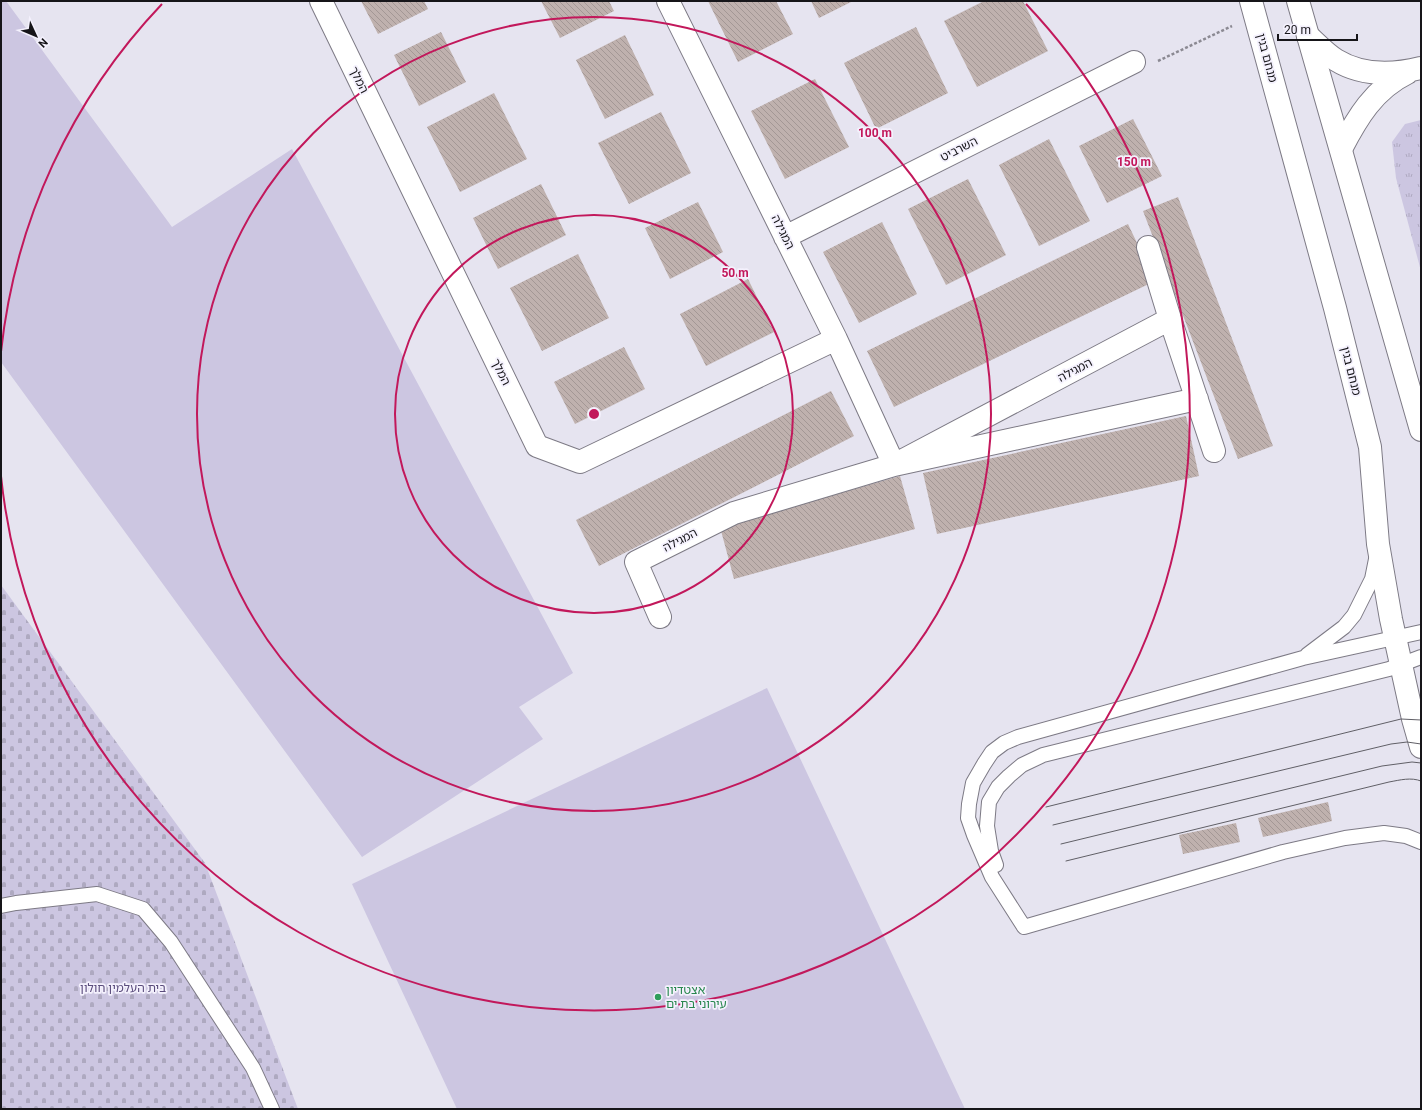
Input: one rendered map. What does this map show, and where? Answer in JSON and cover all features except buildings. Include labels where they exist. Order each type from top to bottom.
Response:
[{"type":"street","name":"המלך","points":[[321,1],[537,446],[580,462],[836,339]]},
{"type":"street","name":"המגילה","points":[[668,1],[836,339],[894,465]]},
{"type":"street","points":[[1298,1],[1421,430]]},
{"type":"street","name":"מנחם בגין","points":[[1254,8],[1335,308],[1370,447],[1378,544],[1395,639],[1411,661],[1413,718],[1421,747]]},
{"type":"street","points":[[1308,36],[1337,61],[1352,68],[1382,74],[1416,70]]},
{"type":"street","name":"השרביט","points":[[785,237],[1134,62]]},
{"type":"street","points":[[1341,149],[1357,119],[1375,97],[1394,79],[1416,70]]},
{"type":"street","points":[[1148,247],[1170,319],[1214,451]]},
{"type":"street","name":"המגילה","points":[[894,465],[1170,319]]},
{"type":"street","name":"המגילה","points":[[660,617],[636,562],[734,512],[894,465],[1197,399]]},
{"type":"lane","points":[[1303,658],[1344,627],[1354,615],[1372,579],[1378,544]]},
{"type":"lane","points":[[1024,927],[992,877],[968,818],[973,783],[992,752],[1004,743],[1018,737],[1303,658],[1395,639],[1421,632]]},
{"type":"lane","points":[[1024,927],[999,874],[991,851],[987,826],[989,802],[998,787],[1022,765],[1043,755],[1411,661]]},
{"type":"lane","points":[[1024,927],[1283,852],[1345,838],[1384,833],[1406,836],[1421,842]]},
{"type":"lane","points":[[1,906],[97,894],[143,909],[171,942],[253,1068],[272,1109]]},
{"type":"path","points":[[1178,52],[1254,8]]},
{"type":"green space","points":[[1,1],[6,1],[172,227],[292,149],[573,673],[519,707],[543,739],[362,857],[1,362]]},
{"type":"green space","points":[[1421,120],[1421,271],[1396,178],[1392,142],[1405,124]]},
{"type":"green space","name":"בית העלמין חולון","points":[[1,585],[205,863],[298,1109],[1,1109]]},
{"type":"green space","name":"אצטדיון עירוני בת ים","points":[[767,688],[965,1109],[457,1109],[352,884]]},
{"type":"tram line","points":[[1046,807],[1401,719],[1421,720]]},
{"type":"tram line","points":[[1053,825],[1391,744],[1407,742],[1421,744]]},
{"type":"tram line","points":[[1061,844],[1382,766],[1412,762],[1421,763]]},
{"type":"tram line","points":[[1066,861],[1389,782],[1409,779],[1421,781]]},
{"type":"place","name":"אצטדיון עירוני בת ים","points":[[658,997]]}]
